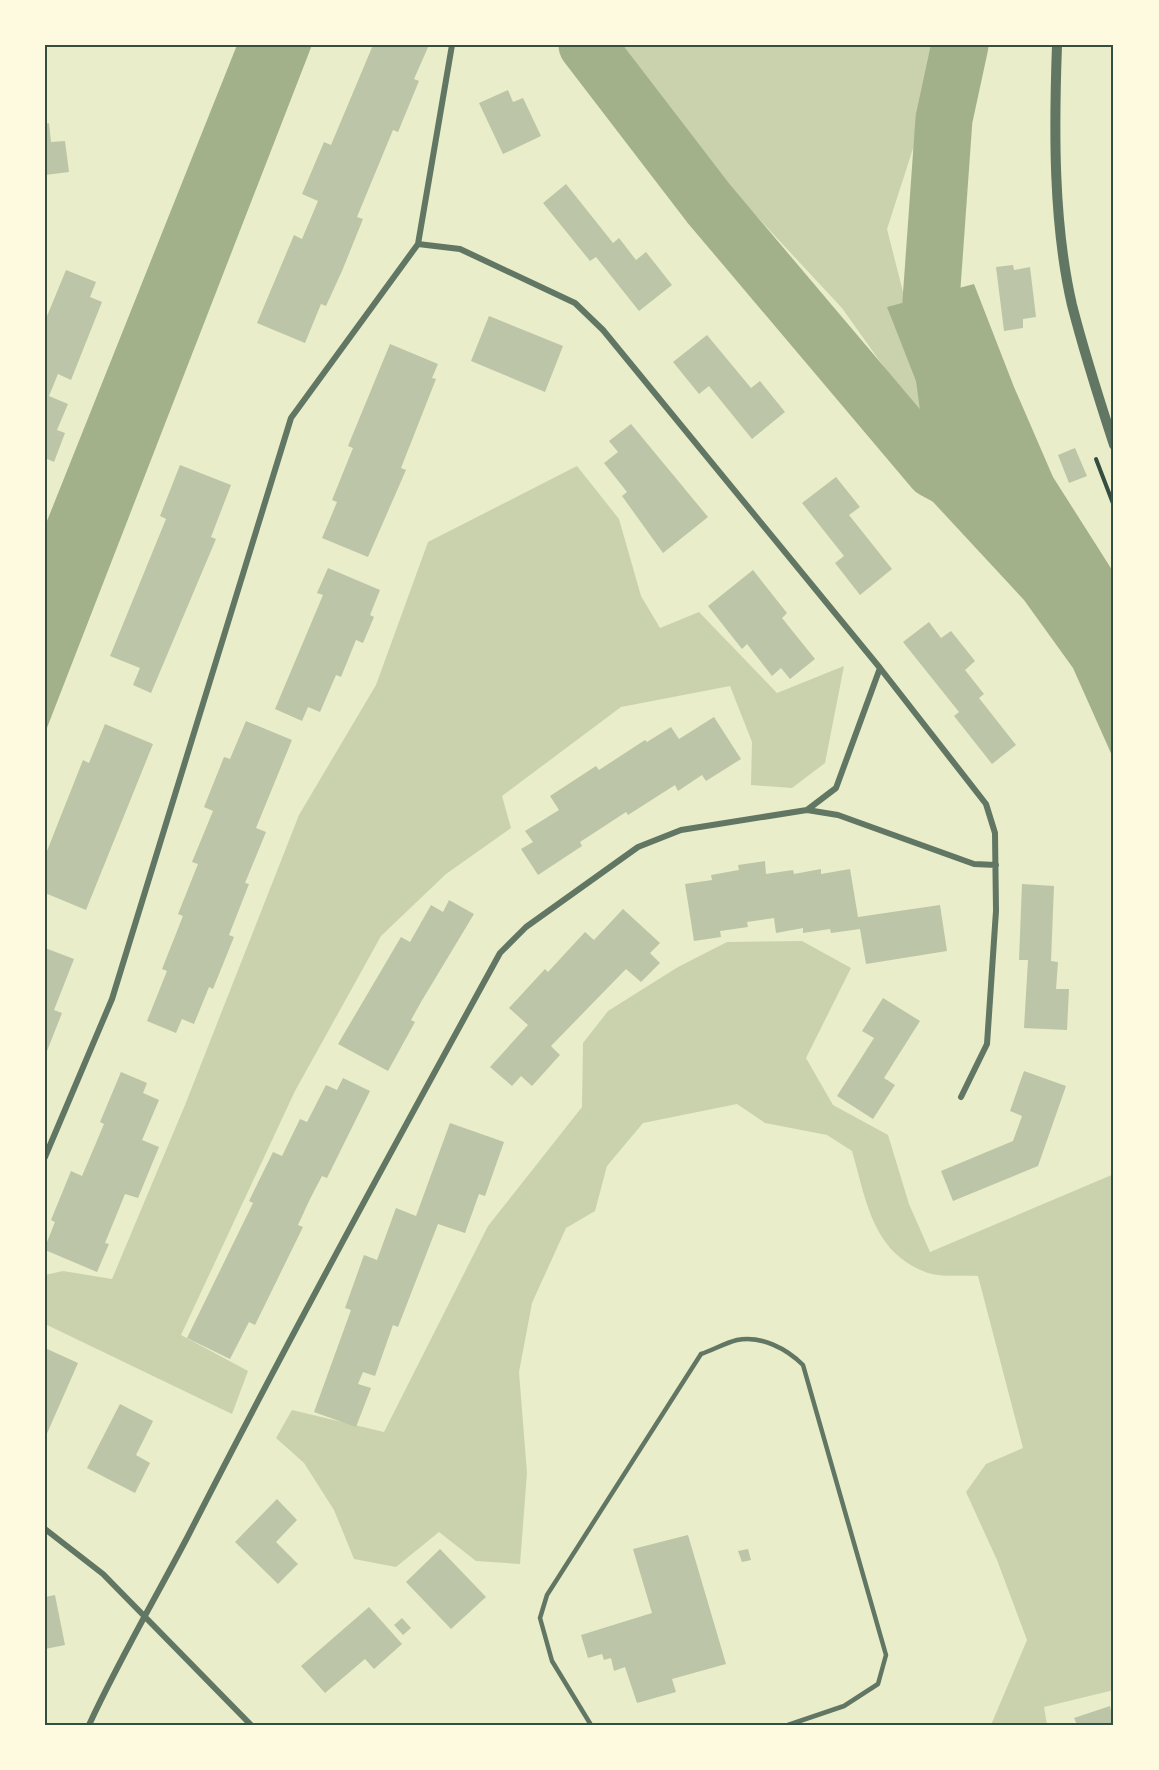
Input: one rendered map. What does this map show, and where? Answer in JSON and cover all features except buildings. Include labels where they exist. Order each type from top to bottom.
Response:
[{"type":"street","points":[[45,1156],[112,999],[291,418],[418,244],[452,45]]},
{"type":"street","points":[[1057,45],[1054,128],[1061,226],[1072,303],[1114,445]]},
{"type":"street","points":[[418,244],[460,249],[575,303],[603,330],[880,668],[986,804],[995,833],[996,865],[996,911],[987,1044],[961,1097]]},
{"type":"street","points":[[807,810],[836,788],[880,668]]},
{"type":"street","points":[[89,1725],[287,1341],[500,953],[526,927],[638,847],[681,831],[807,810],[838,815],[974,864],[996,865]]},
{"type":"street","points":[[45,1529],[103,1574],[251,1725]]},
{"type":"lane","points":[[591,1725],[552,1661],[540,1618],[547,1595],[701,1354],[739,1340],[770,1343],[791,1353],[803,1365],[886,1655],[878,1684],[843,1706],[788,1725]]},
{"type":"shaded area","points":[[237,45],[312,45],[45,733],[45,526]]},
{"type":"shaded area","points":[[613,45],[940,45],[921,124],[887,229],[919,355],[926,426],[842,308],[721,178],[620,59]]},
{"type":"shaded area","points":[[974,284],[1014,387],[1053,477],[1114,573],[1114,760],[1073,668],[1024,600],[883,448],[914,420],[922,425],[916,381],[887,307]]},
{"type":"shaded area","points":[[577,466],[619,519],[641,596],[660,628],[699,612],[777,693],[844,666],[825,763],[792,788],[751,785],[752,742],[730,686],[621,707],[502,796],[511,828],[446,874],[381,936],[295,1091],[181,1335],[248,1371],[232,1414],[45,1324],[45,1275],[63,1271],[112,1279],[185,1105],[299,815],[376,685],[428,542]]},
{"type":"shaded area","points":[[802,941],[851,968],[806,1058],[833,1105],[888,1135],[909,1204],[930,1252],[1114,1174],[1114,1690],[1044,1707],[1047,1725],[991,1725],[1027,1640],[997,1560],[966,1492],[986,1464],[1023,1448],[978,1276],[929,1273],[906,1262],[892,1250],[882,1236],[867,1205],[852,1151],[827,1135],[765,1123],[737,1104],[643,1123],[607,1166],[595,1211],[566,1228],[532,1303],[519,1372],[527,1473],[520,1564],[476,1561],[439,1532],[396,1567],[354,1559],[334,1510],[304,1463],[276,1438],[292,1410],[384,1432],[488,1226],[582,1107],[583,1043],[608,1011],[678,967],[727,942]]},
{"type":"waterway","points":[[587,45],[709,204],[934,470],[960,484]]},
{"type":"waterway","points":[[960,45],[944,119],[931,301],[960,367]]}]
